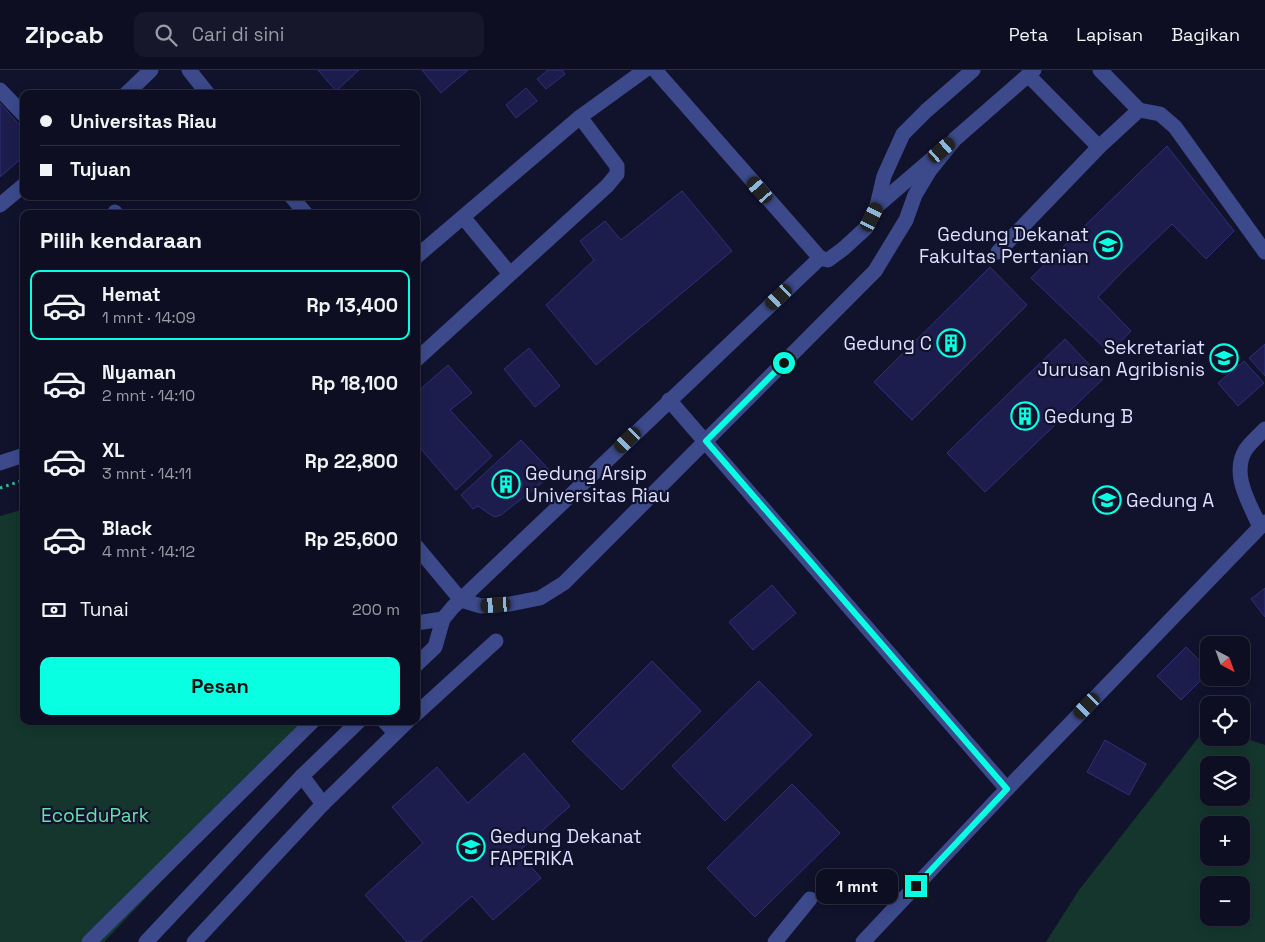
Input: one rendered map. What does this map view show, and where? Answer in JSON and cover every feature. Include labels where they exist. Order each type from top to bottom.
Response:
[{"type":"lane","points":[[130,90],[150,70]]},
{"type":"lane","points":[[189,70],[205,90]]},
{"type":"lane","points":[[420,254],[580,117],[645,70]]},
{"type":"lane","points":[[655,70],[820,258],[828,260],[866,228],[877,206],[884,176],[903,134],[973,70]]},
{"type":"lane","points":[[1100,70],[1139,110],[1160,114],[1175,127],[1265,252]]},
{"type":"lane","points":[[877,206],[1031,72],[1099,147]]},
{"type":"lane","points":[[0,90],[20,111]]},
{"type":"lane","points":[[998,252],[1099,147],[1139,110]]},
{"type":"lane","points":[[420,356],[607,186],[617,174],[617,166],[580,117]]},
{"type":"lane","points":[[420,551],[461,600],[481,606],[510,604],[540,598],[564,583],[875,271],[906,220],[914,195],[930,170],[955,139]]},
{"type":"lane","points":[[0,205],[20,188]]},
{"type":"lane","points":[[294,200],[303,210]]},
{"type":"lane","points":[[463,217],[510,274]]},
{"type":"lane","points":[[420,661],[435,647],[443,619],[461,600],[820,258]]},
{"type":"lane","points":[[669,400],[1007,789]]},
{"type":"lane","points":[[863,942],[1007,789],[1262,525],[1243,488],[1239,469],[1246,450],[1265,429]]},
{"type":"lane","points":[[0,462],[20,456]]},
{"type":"lane","points":[[420,622],[443,619]]},
{"type":"lane","points":[[420,710],[496,641]]},
{"type":"lane","points":[[89,942],[309,725]]},
{"type":"lane","points":[[146,942],[302,776],[355,725]]},
{"type":"lane","points":[[388,725],[395,733]]},
{"type":"lane","points":[[194,942],[323,804],[404,725]]},
{"type":"lane","points":[[302,776],[323,804]]},
{"type":"lane","points":[[775,942],[810,899]]},
{"type":"path","points":[[0,488],[20,481]]},
{"type":"green space","name":"EcoEduPark","points":[[20,510],[20,725],[310,725],[104,942],[0,942],[0,516]]},
{"type":"green space","points":[[1200,735],[1200,746],[1250,746],[1250,740],[1265,745],[1265,942],[1046,942],[1079,890]]},
{"type":"building","points":[[318,70],[359,70],[337,90]]},
{"type":"building","points":[[422,70],[468,70],[441,93]]},
{"type":"building","points":[[548,70],[562,70],[565,74],[546,89],[537,79]]},
{"type":"building","points":[[526,88],[537,101],[516,118],[506,105]]},
{"type":"building","points":[[0,103],[20,126],[20,160],[0,177]]},
{"type":"building","name":"Gedung Dekanat Fakultas Pertanian","points":[[1167,146],[1234,231],[1206,259],[1172,224],[1123,271],[1098,297],[1131,331],[1110,353],[1031,278]]},
{"type":"building","points":[[682,191],[732,251],[596,365],[546,305],[594,260],[580,241],[605,221],[621,240]]},
{"type":"building","name":"Gedung C","points":[[990,267],[1027,305],[912,420],[874,382]]},
{"type":"building","name":"Gedung B","points":[[1065,339],[1103,379],[985,492],[947,453]]},
{"type":"building","points":[[1265,344],[1265,376],[1249,358]]},
{"type":"building","points":[[529,348],[560,386],[535,407],[504,369]]},
{"type":"building","points":[[1244,361],[1264,383],[1238,406],[1218,383]]},
{"type":"building","points":[[448,365],[472,393],[450,410],[492,456],[456,490],[420,448],[420,390]]},
{"type":"building","name":"Gedung Arsip Universitas Riau","points":[[521,440],[553,474],[501,515],[494,517],[478,506],[473,509],[461,495]]},
{"type":"building","points":[[772,585],[796,613],[753,650],[729,622]]},
{"type":"building","points":[[1265,588],[1265,617],[1251,599]]},
{"type":"building","points":[[1186,647],[1200,661],[1200,681],[1181,700],[1157,676]]},
{"type":"building","points":[[652,661],[701,711],[622,790],[572,741]]},
{"type":"building","points":[[759,681],[812,735],[725,821],[672,766]]},
{"type":"building","points":[[1105,740],[1146,764],[1129,795],[1087,772]]},
{"type":"building","name":"Gedung Dekanat FAPERIKA","points":[[524,753],[570,806],[518,852],[541,878],[493,920],[472,896],[420,942],[407,942],[365,895],[423,843],[392,807],[437,767],[468,803]]},
{"type":"building","points":[[792,784],[840,833],[755,917],[707,868]]},
{"type":"place","name":"Gedung Dekanat Fakultas Pertanian","points":[[1108,245]]},
{"type":"place","name":"Gedung C","points":[[951,343]]},
{"type":"place","name":"Sekretariat Jurusan Agribisnis","points":[[1224,358]]},
{"type":"place","name":"Gedung B","points":[[1025,416]]},
{"type":"place","name":"Gedung Arsip Universitas Riau","points":[[506,484]]},
{"type":"place","name":"Gedung A","points":[[1107,500]]},
{"type":"place","name":"Gedung Dekanat FAPERIKA","points":[[471,847]]},
{"type":"route","points":[[784,363],[706,441],[1007,789],[916,886]]}]
